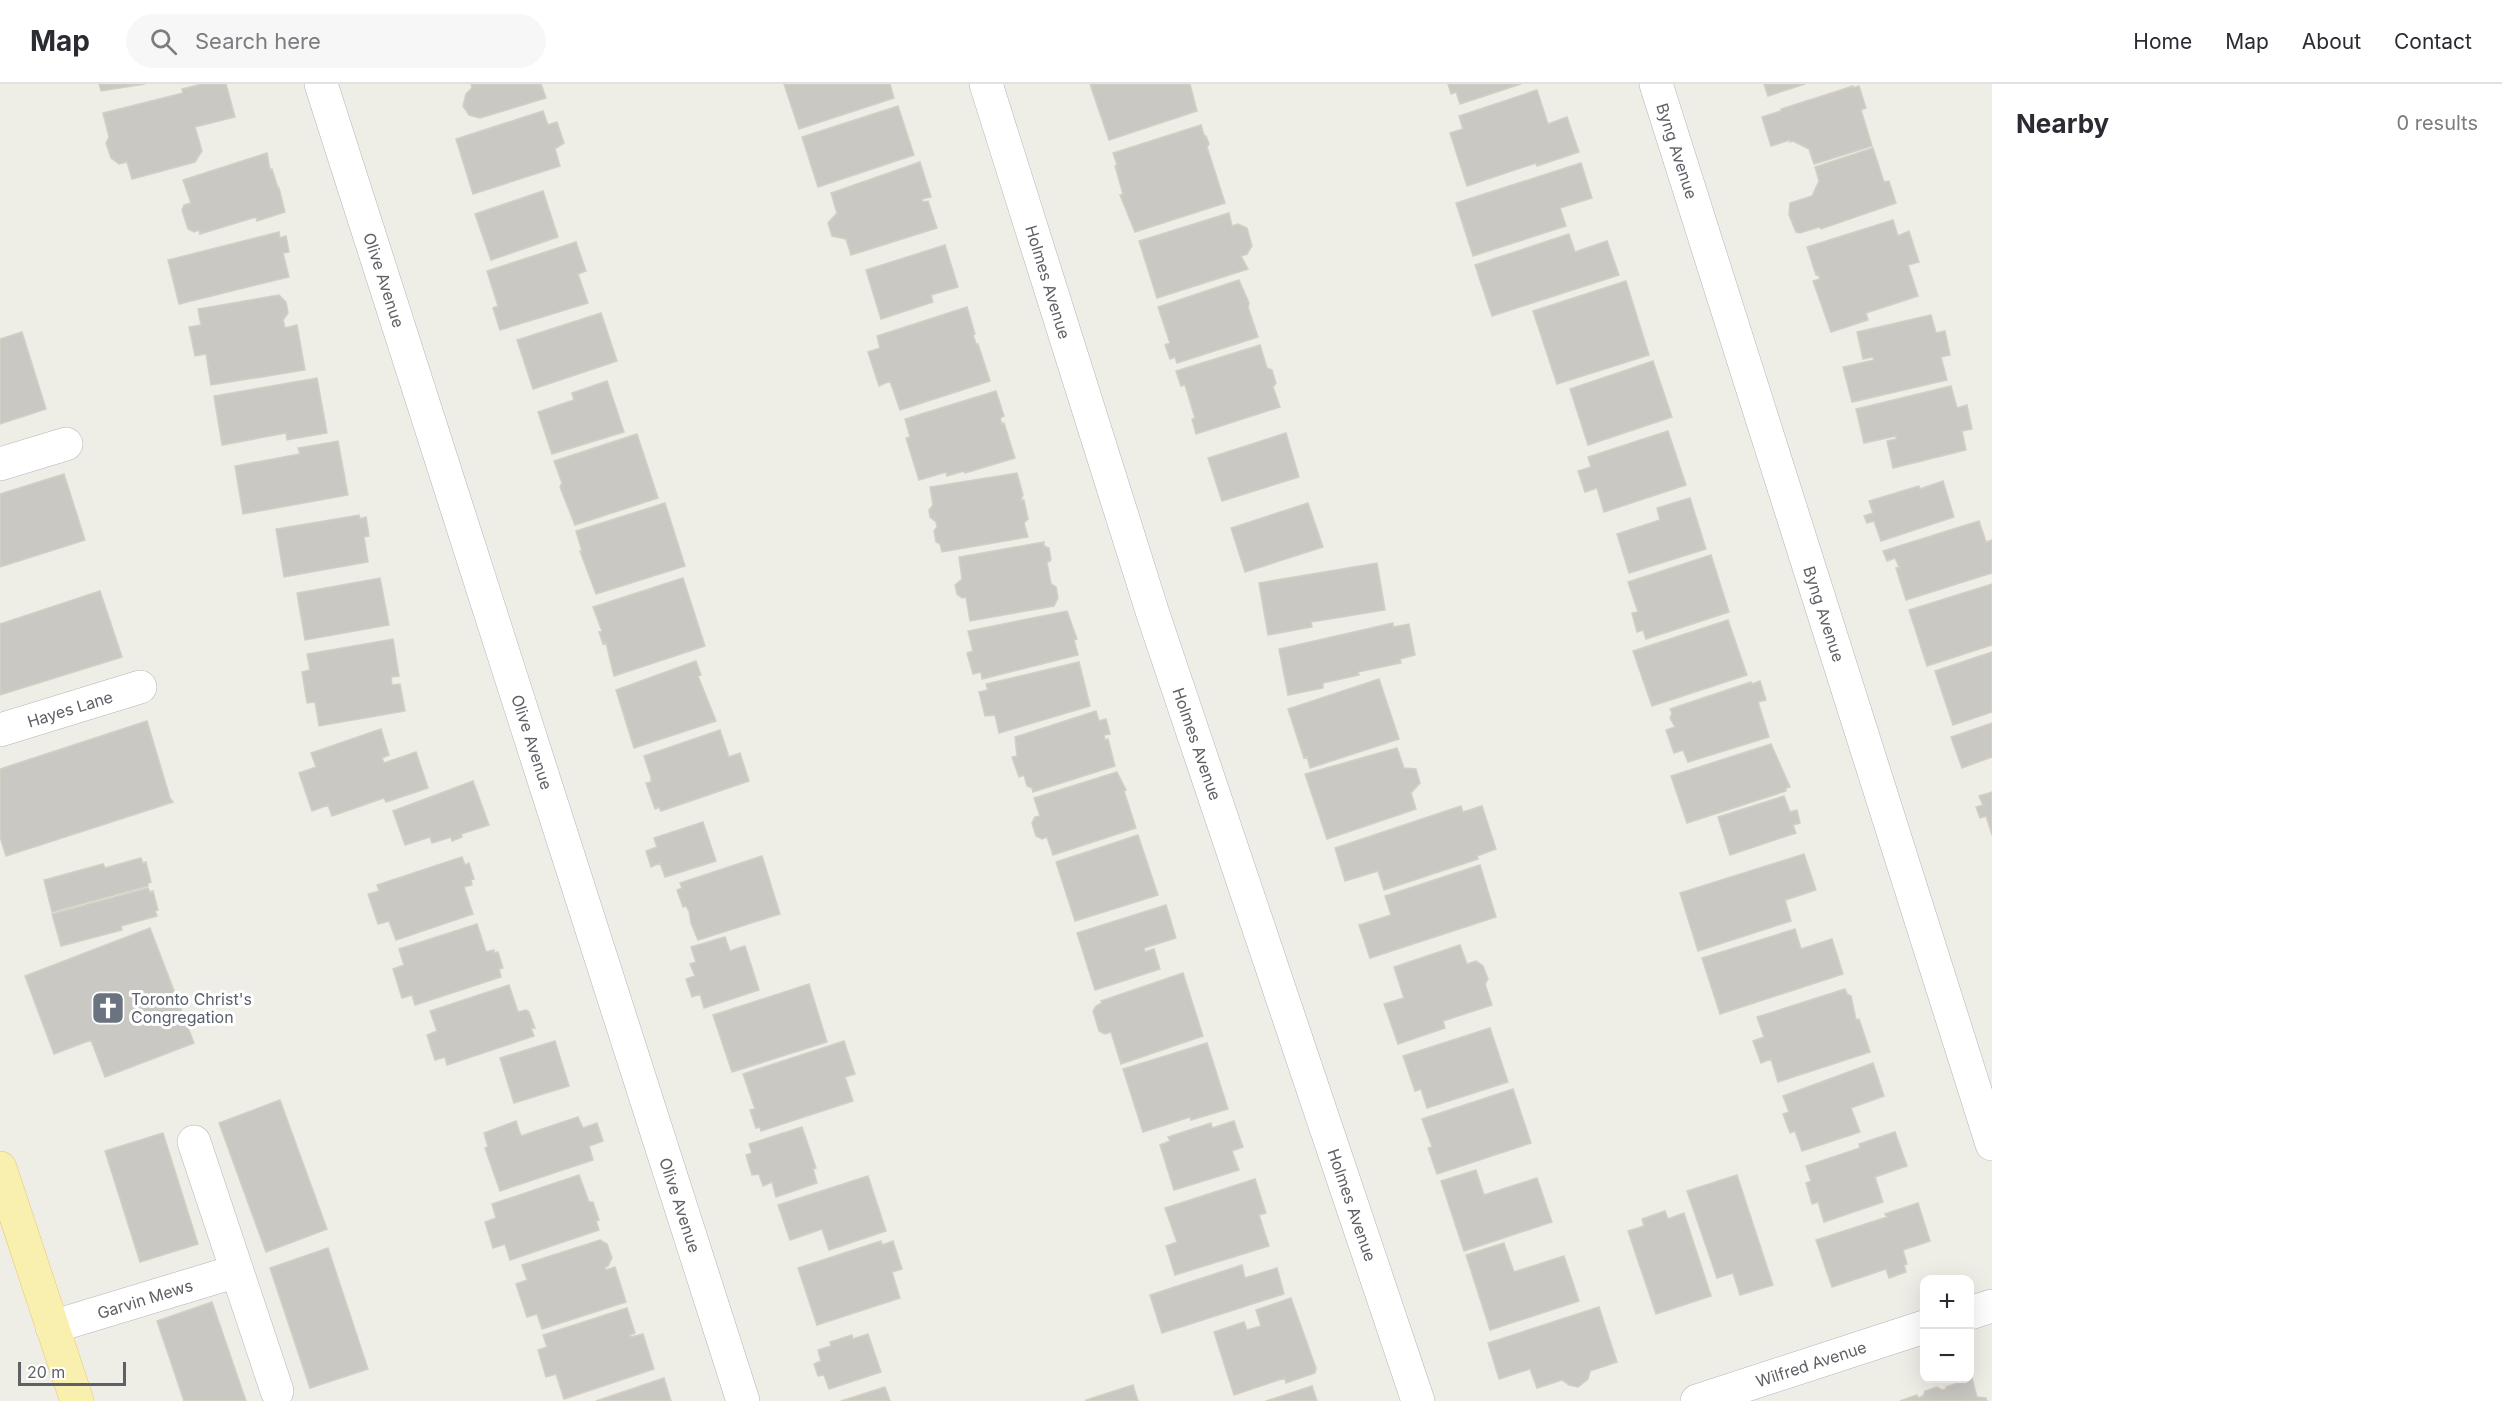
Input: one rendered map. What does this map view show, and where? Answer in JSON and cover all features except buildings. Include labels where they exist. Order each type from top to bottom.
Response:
[{"type":"main road","points":[[0,1168],[77,1401]]},
{"type":"street","name":"Olive Avenue","points":[[321,84],[743,1401]]},
{"type":"street","name":"Holmes Avenue","points":[[986,84],[1153,614],[1418,1401]]},
{"type":"street","name":"Byng Avenue","points":[[1656,84],[1992,1144]]},
{"type":"street","points":[[0,464],[66,444]]},
{"type":"street","name":"Hayes Lane","points":[[0,730],[140,687]]},
{"type":"street","points":[[194,1142],[277,1391]]},
{"type":"street","name":"Garvin Mews","points":[[52,1327],[237,1271]]},
{"type":"street","points":[[1974,1312],[1992,1306]]},
{"type":"street","name":"Wilfred Avenue","points":[[1697,1401],[1920,1328]]},
{"type":"place","name":"Toronto Christ's Congregation","points":[[108,1008]]}]
